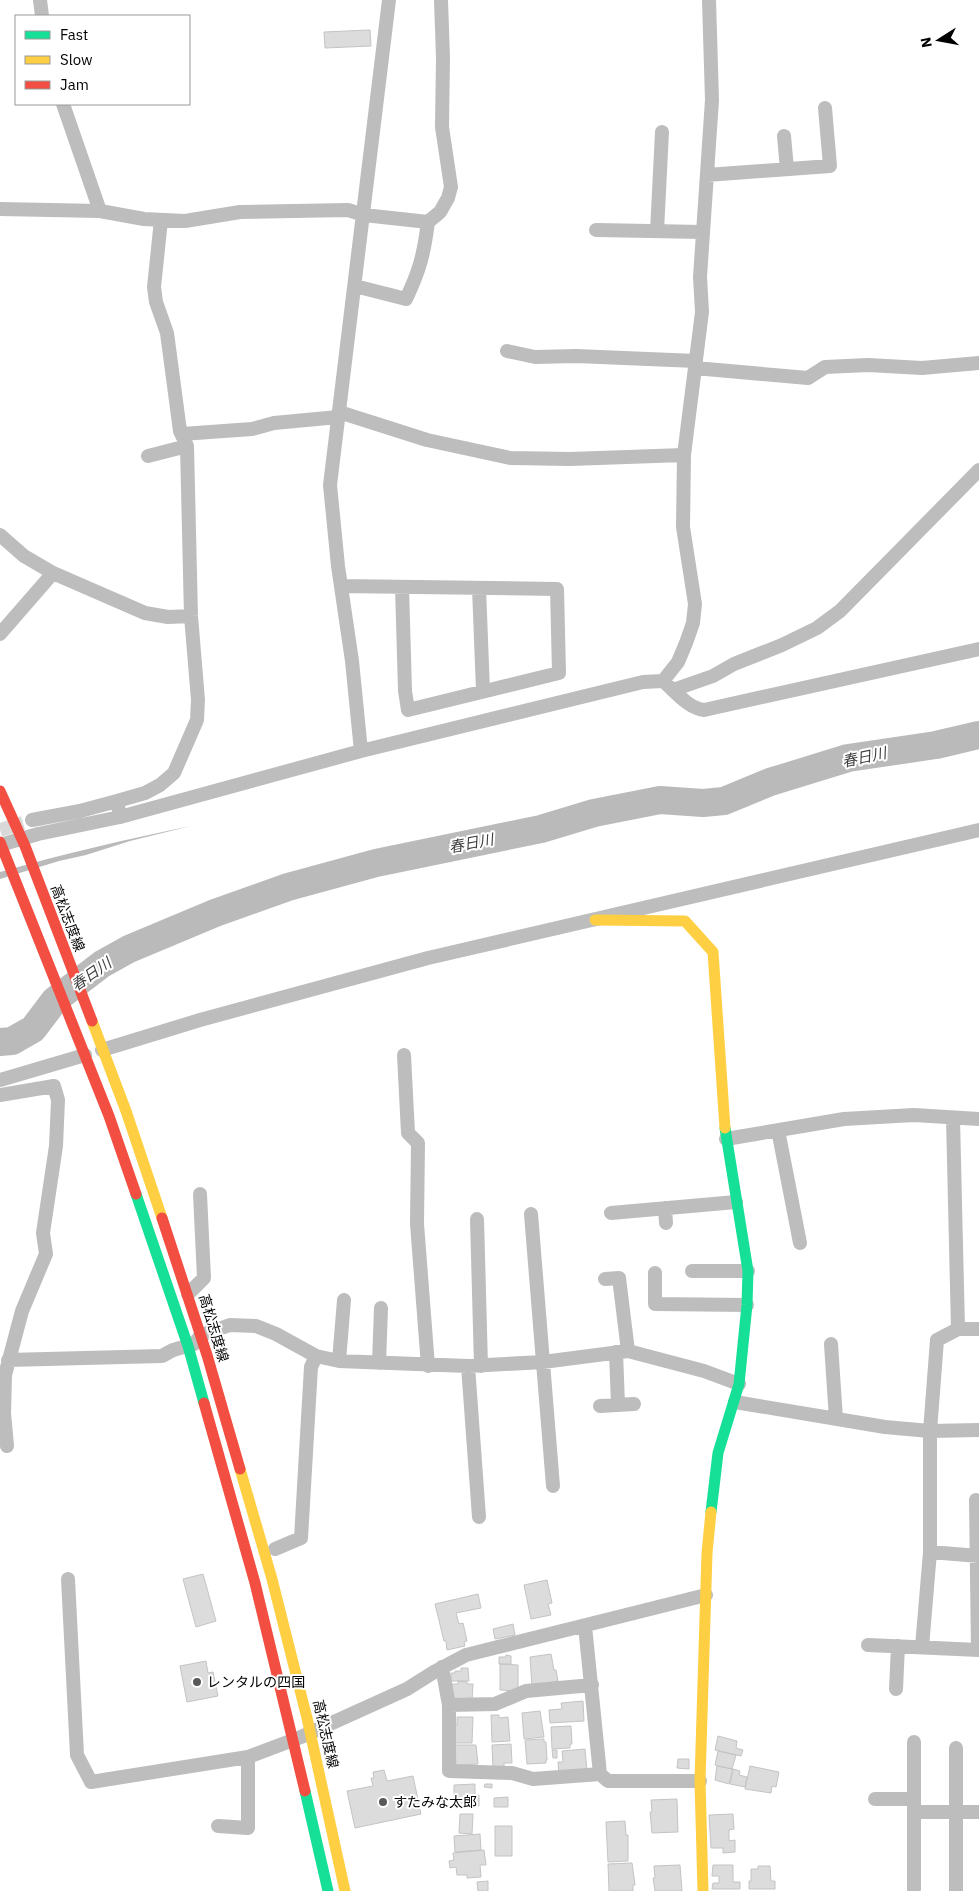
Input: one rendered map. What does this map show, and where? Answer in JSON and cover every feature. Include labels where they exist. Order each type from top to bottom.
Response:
[{"type":"main road","name":"高松志度線","points":[[0,791],[23,843],[149,1176],[188,1294],[272,1579],[310,1733],[345,1891]]},
{"type":"main road","points":[[2,847],[110,1116],[188,1346],[255,1584],[294,1740],[328,1891]]},
{"type":"main road","points":[[595,920],[685,920],[713,952],[723,1117],[736,1202],[743,1230],[748,1271],[747,1304],[739,1384],[718,1452],[707,1553],[700,1781],[703,1891]]},
{"type":"street","points":[[40,0],[42,15]]},
{"type":"street","points":[[361,751],[330,485],[389,0]]},
{"type":"street","points":[[355,286],[406,299],[424,254],[428,222],[440,212],[448,198],[451,187],[442,127],[443,58],[441,0]]},
{"type":"street","points":[[668,686],[693,623],[696,604],[683,527],[684,455],[702,312],[700,277],[712,100],[709,0]]},
{"type":"street","points":[[63,105],[100,211]]},
{"type":"street","points":[[707,175],[830,166],[825,108]]},
{"type":"street","points":[[657,231],[662,132]]},
{"type":"street","points":[[784,136],[787,169]]},
{"type":"street","points":[[0,208],[100,211],[144,219],[185,221],[240,212],[348,210],[364,215],[428,222]]},
{"type":"street","points":[[32,820],[80,811],[117,801],[146,793],[160,785],[174,773],[197,720],[198,700],[191,616],[185,440],[167,333],[156,302],[154,287],[161,220]]},
{"type":"street","points":[[596,230],[703,232]]},
{"type":"street","points":[[507,350],[535,357],[576,356],[696,364],[808,378],[825,367],[868,365],[922,368],[979,363]]},
{"type":"street","points":[[148,456],[185,440],[252,429],[274,423],[339,415],[427,440],[510,458],[570,460],[684,455]]},
{"type":"street","points":[[2,847],[23,843],[38,834],[120,817],[361,751],[643,682],[668,686],[713,676],[734,664],[782,646],[817,628],[840,611],[979,470]]},
{"type":"street","points":[[0,535],[24,556],[54,573],[145,613],[168,617],[191,616]]},
{"type":"street","points":[[0,634],[54,573]]},
{"type":"street","points":[[341,586],[402,586],[557,589],[559,673],[408,710],[405,691],[402,586]]},
{"type":"street","points":[[479,588],[483,691]]},
{"type":"street","points":[[668,686],[690,706],[704,710],[979,650]]},
{"type":"street","points":[[117,801],[120,817]]},
{"type":"street","points":[[100,1045],[428,958],[979,830]]},
{"type":"street","points":[[0,1080],[83,1050]]},
{"type":"street","points":[[404,1055],[408,1133],[418,1143],[417,1224],[428,1366]]},
{"type":"street","points":[[0,1095],[54,1086],[58,1100],[56,1146],[43,1233],[46,1254],[22,1311],[5,1375],[6,1446]]},
{"type":"street","points":[[726,1139],[844,1119],[914,1115],[979,1119]]},
{"type":"street","points":[[953,1118],[958,1329]]},
{"type":"street","points":[[778,1130],[800,1243]]},
{"type":"street","points":[[188,1294],[204,1278],[200,1194]]},
{"type":"street","points":[[611,1213],[736,1202]]},
{"type":"street","points":[[665,1208],[666,1223]]},
{"type":"street","points":[[531,1214],[553,1486]]},
{"type":"street","points":[[476,1219],[475,1366],[479,1517]]},
{"type":"street","points":[[692,1271],[748,1271]]},
{"type":"street","points":[[655,1273],[655,1304],[747,1304]]},
{"type":"street","points":[[605,1279],[619,1278],[622,1351],[618,1404]]},
{"type":"street","points":[[339,1361],[344,1300]]},
{"type":"street","points":[[380,1308],[380,1364]]},
{"type":"street","points":[[8,1360],[162,1356],[173,1350],[194,1344],[200,1335],[230,1325],[256,1326],[276,1334],[316,1356],[339,1361],[428,1366],[475,1366],[543,1362],[622,1351],[704,1370],[739,1384]]},
{"type":"street","points":[[922,1647],[930,1552],[930,1430],[937,1340],[958,1329],[979,1329]]},
{"type":"street","points":[[831,1344],[836,1419]]},
{"type":"street","points":[[275,1549],[301,1538],[312,1367],[316,1356]]},
{"type":"street","points":[[735,1402],[885,1427],[930,1430],[979,1430]]},
{"type":"street","points":[[600,1406],[634,1404]]},
{"type":"street","points":[[868,1645],[978,1650],[976,1500]]},
{"type":"street","points":[[930,1552],[978,1556]]},
{"type":"street","points":[[68,1579],[77,1755],[91,1782],[248,1757],[294,1740],[407,1689],[442,1667],[466,1655],[706,1595]]},
{"type":"street","points":[[585,1626],[600,1774],[608,1781],[700,1781]]},
{"type":"street","points":[[896,1689],[898,1646]]},
{"type":"street","points":[[442,1667],[449,1705],[449,1771],[512,1773],[533,1779],[600,1774]]},
{"type":"street","points":[[449,1705],[495,1704],[526,1691],[592,1684]]},
{"type":"street","points":[[914,1742],[914,1889]]},
{"type":"street","points":[[956,1748],[956,1890]]},
{"type":"street","points":[[218,1826],[248,1828],[248,1757]]},
{"type":"street","points":[[875,1798],[956,1812],[979,1812]]},
{"type":"shaded area","points":[[191,826],[130,841],[0,879],[0,872],[24,865]]},
{"type":"building","points":[[370,30],[371,46],[325,48],[324,32]]},
{"type":"building","points":[[203,1574],[216,1621],[196,1627],[183,1579]]},
{"type":"building","points":[[547,1580],[552,1603],[548,1604],[551,1615],[531,1619],[524,1585]]},
{"type":"building","points":[[478,1594],[481,1608],[456,1613],[459,1624],[463,1623],[467,1641],[464,1642],[465,1646],[447,1650],[435,1604]]},
{"type":"building","points":[[513,1624],[515,1635],[495,1639],[493,1629]]},
{"type":"building","points":[[551,1654],[558,1681],[532,1686],[530,1657]]},
{"type":"building","points":[[506,1655],[511,1656],[511,1664],[499,1664],[499,1657],[506,1657]]},
{"type":"building","points":[[206,1661],[208,1673],[213,1672],[218,1696],[187,1702],[180,1666]]},
{"type":"building","points":[[500,1664],[518,1665],[518,1691],[500,1690]]},
{"type":"building","points":[[461,1668],[468,1668],[469,1681],[451,1681],[451,1673],[461,1671]]},
{"type":"building","points":[[458,1681],[473,1684],[472,1701],[451,1701],[452,1684],[458,1684]]},
{"type":"building","points":[[583,1701],[584,1721],[550,1723],[549,1710],[562,1709],[561,1703]]},
{"type":"building","points":[[540,1711],[544,1737],[524,1739],[522,1713]]},
{"type":"building","points":[[491,1715],[499,1715],[499,1718],[508,1717],[510,1741],[492,1742]]},
{"type":"building","points":[[457,1717],[473,1717],[472,1743],[454,1743],[453,1725],[457,1725]]},
{"type":"building","points":[[571,1726],[572,1744],[570,1744],[570,1748],[552,1749],[551,1727]]},
{"type":"building","points":[[718,1736],[737,1741],[736,1748],[743,1750],[741,1756],[715,1750]]},
{"type":"building","points":[[544,1739],[544,1742],[546,1742],[546,1763],[527,1764],[525,1740]]},
{"type":"building","points":[[511,1744],[512,1763],[504,1763],[504,1767],[493,1768],[492,1745]]},
{"type":"building","points":[[455,1745],[476,1745],[478,1764],[456,1765]]},
{"type":"building","points":[[585,1749],[587,1771],[559,1774],[558,1762],[563,1762],[562,1751]]},
{"type":"building","points":[[552,1750],[557,1750],[557,1758],[553,1758]]},
{"type":"building","points":[[718,1751],[736,1755],[732,1769],[715,1765]]},
{"type":"building","points":[[678,1759],[689,1759],[689,1769],[677,1768]]},
{"type":"building","points":[[717,1766],[733,1769],[729,1784],[715,1780]]},
{"type":"building","points":[[750,1766],[779,1772],[776,1787],[772,1786],[771,1793],[745,1789]]},
{"type":"building","points":[[733,1769],[740,1771],[739,1775],[747,1777],[745,1787],[730,1784]]},
{"type":"building","points":[[384,1770],[387,1781],[413,1776],[421,1814],[355,1828],[347,1791],[373,1786],[371,1778],[374,1778],[373,1772]]},
{"type":"building","points":[[475,1784],[475,1796],[479,1795],[479,1806],[454,1806],[454,1785]]},
{"type":"building","points":[[485,1784],[492,1784],[492,1788],[484,1787]]},
{"type":"building","points":[[508,1797],[508,1807],[494,1807],[494,1798]]},
{"type":"building","points":[[677,1799],[678,1832],[652,1833],[651,1800]]},
{"type":"building","points":[[460,1814],[473,1814],[472,1834],[459,1833]]},
{"type":"building","points":[[733,1814],[734,1829],[729,1830],[729,1841],[735,1840],[735,1852],[723,1853],[723,1848],[711,1848],[709,1815]]},
{"type":"building","points":[[625,1821],[626,1835],[628,1835],[628,1861],[608,1862],[606,1822]]},
{"type":"building","points":[[495,1826],[512,1826],[512,1856],[495,1856]]},
{"type":"building","points":[[480,1834],[481,1850],[455,1852],[454,1836]]},
{"type":"building","points":[[484,1850],[486,1865],[480,1865],[481,1877],[467,1878],[467,1875],[457,1875],[456,1867],[450,1868],[449,1861],[454,1860],[453,1853]]},
{"type":"building","points":[[632,1863],[635,1885],[633,1885],[633,1891],[609,1891],[608,1864]]},
{"type":"building","points":[[680,1865],[682,1891],[655,1891],[654,1866]]},
{"type":"building","points":[[713,1865],[733,1865],[733,1882],[740,1882],[740,1889],[712,1889],[713,1883],[719,1883],[719,1876],[712,1876]]},
{"type":"building","points":[[758,1866],[770,1866],[771,1881],[775,1881],[775,1889],[749,1889],[751,1869],[758,1869]]},
{"type":"building","points":[[488,1881],[488,1891],[478,1891],[477,1882]]},
{"type":"waterway","name":"春日川","points":[[0,1042],[12,1041],[33,1029],[55,1000],[102,964],[129,949],[215,913],[288,887],[376,863],[541,829],[594,813],[660,800],[703,803],[724,801],[770,782],[848,758],[936,745],[979,735]]},
{"type":"tunnel","points":[[0,830],[23,823]]},
{"type":"traffic: fast","points":[[711,1512],[718,1453],[739,1384],[747,1305],[748,1271],[725,1128]]},
{"type":"traffic: fast","points":[[136,1194],[188,1346],[204,1403]]},
{"type":"traffic: fast","points":[[305,1791],[328,1891]]},
{"type":"traffic: slow","points":[[595,920],[685,921],[713,952],[725,1128]]},
{"type":"traffic: slow","points":[[92,1021],[126,1111],[162,1218]]},
{"type":"traffic: slow","points":[[240,1469],[272,1579],[307,1718],[345,1891]]},
{"type":"traffic: slow","points":[[703,1891],[700,1781],[707,1553],[711,1512]]},
{"type":"traffic: jam","points":[[0,791],[25,846],[92,1021]]},
{"type":"traffic: jam","points":[[0,842],[109,1116],[136,1194]]},
{"type":"traffic: jam","points":[[162,1218],[207,1355],[240,1469]]},
{"type":"traffic: jam","points":[[204,1403],[255,1583],[305,1791]]},
{"type":"place","name":"レンタルの四国","points":[[197,1682]]},
{"type":"place","name":"すたみな太郎","points":[[383,1802]]}]
